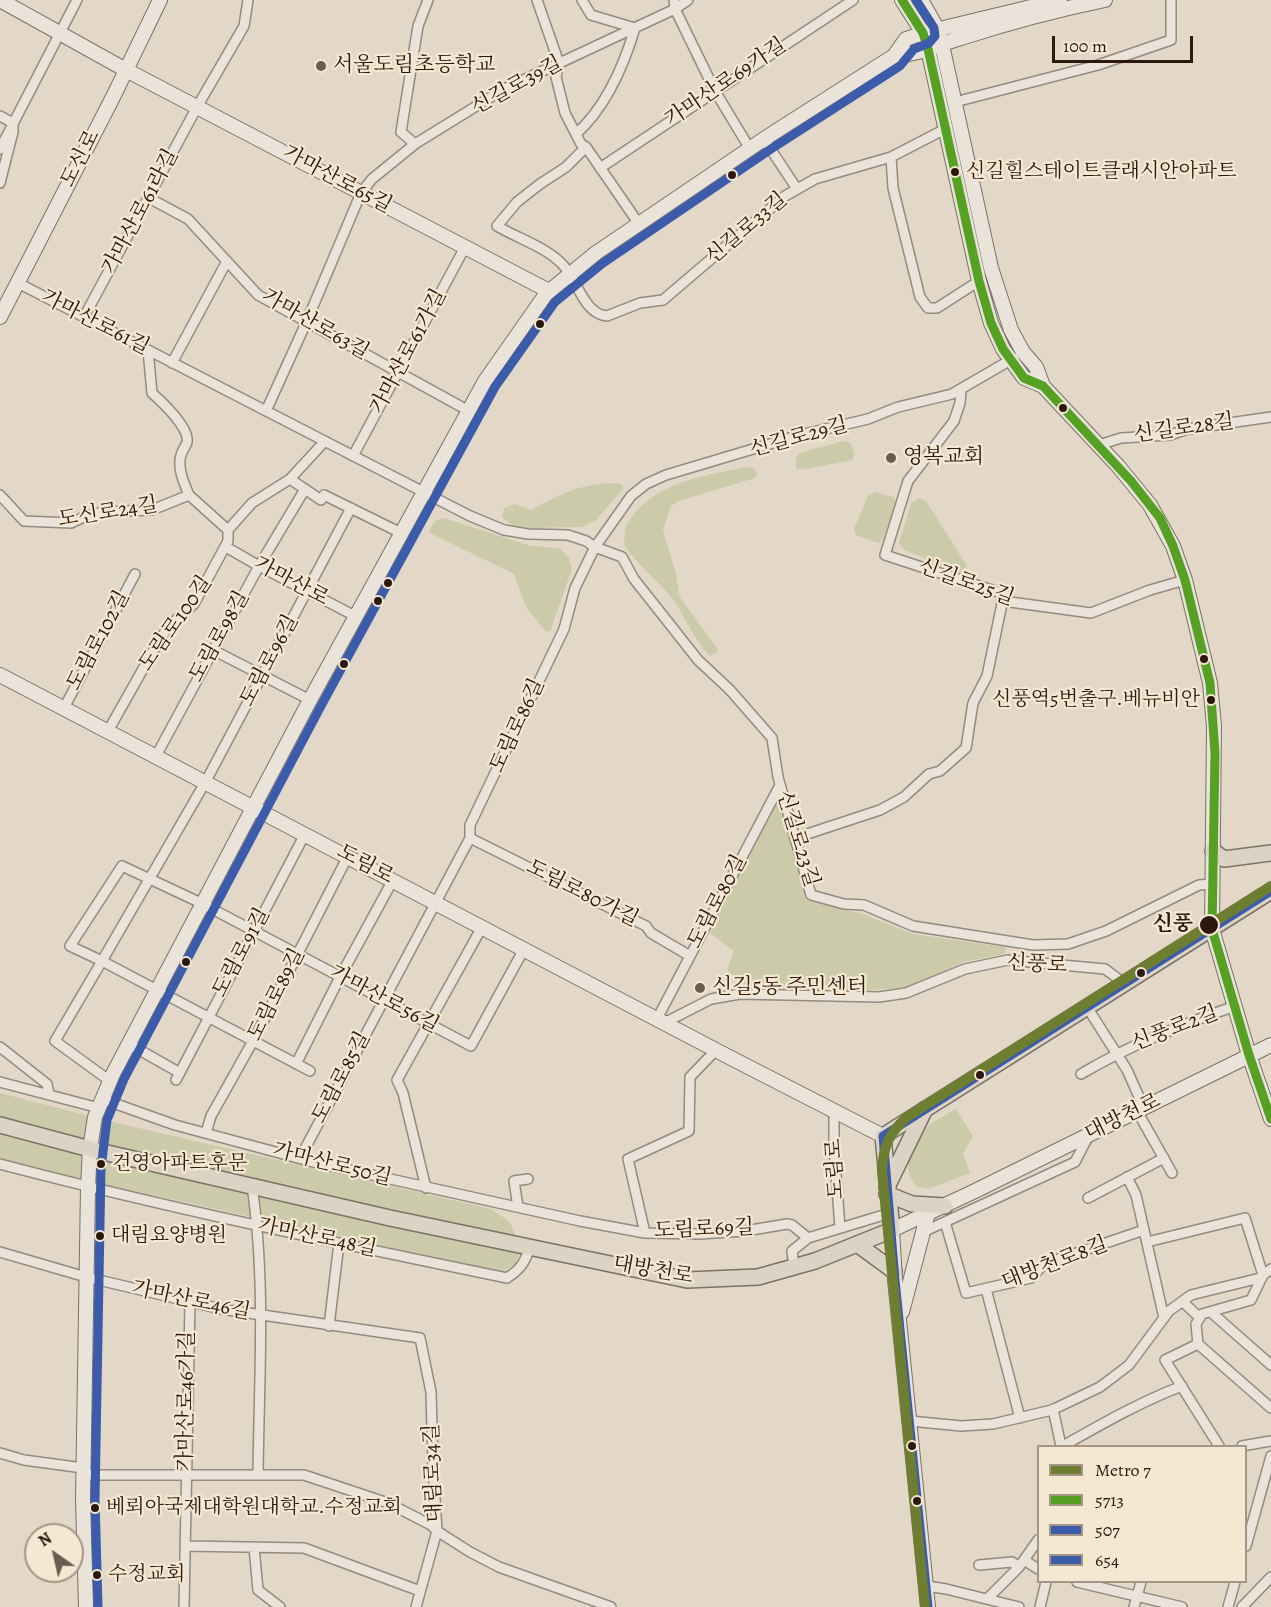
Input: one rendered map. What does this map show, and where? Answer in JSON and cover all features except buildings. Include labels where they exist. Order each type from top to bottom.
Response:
[{"type":"main road","name":"가마산로65길","points":[[2,0],[197,107],[549,291]]},
{"type":"main road","name":"도신로","points":[[0,317],[160,0]]},
{"type":"main road","points":[[903,0],[923,33],[935,47],[955,102],[991,268],[1008,324],[1023,352],[1036,367],[1043,386],[1099,445],[1142,494],[1160,519],[1185,580],[1210,682],[1215,735],[1212,929],[1249,1055],[1271,1119]]},
{"type":"main road","points":[[921,0],[937,28],[935,47],[947,129],[991,323],[996,337],[1024,378],[1043,386]]},
{"type":"main road","points":[[86,1607],[83,1472],[86,1277],[90,1149],[95,1117],[110,1081],[201,903],[355,616],[485,381],[549,291],[596,253],[750,149],[894,56],[906,39],[937,28],[1042,2],[1060,0]]},
{"type":"main road","points":[[894,56],[915,54],[1047,13],[1105,0]]},
{"type":"main road","name":"도림로","points":[[0,675],[883,1136]]},
{"type":"main road","points":[[1213,851],[1224,859],[1271,853]]},
{"type":"main road","points":[[928,1607],[883,1136],[1271,891]]},
{"type":"main road","name":"대방천로","points":[[0,1125],[90,1149],[252,1186],[687,1280],[758,1277],[815,1261],[892,1230],[1271,1045]]},
{"type":"main road","points":[[887,1190],[925,1108]]},
{"type":"main road","points":[[887,1190],[912,1204],[945,1206]]},
{"type":"main road","points":[[899,1320],[928,1213]]},
{"type":"main road","points":[[857,1244],[895,1275]]},
{"type":"street","points":[[0,149],[77,0]]},
{"type":"street","name":"가마산로61라길","points":[[84,317],[197,107],[244,26],[248,0]]},
{"type":"street","points":[[415,144],[401,132],[417,26],[428,0]]},
{"type":"street","points":[[537,0],[560,63],[556,77],[565,113],[581,144],[586,147],[639,224]]},
{"type":"street","points":[[576,134],[590,122],[618,73],[635,28],[591,15],[582,0]]},
{"type":"street","name":"신길로39길","points":[[361,193],[372,179],[415,144],[504,89],[635,28],[688,0]]},
{"type":"street","name":"가마산로69가길","points":[[600,168],[853,0]]},
{"type":"street","points":[[955,102],[1098,65],[1171,40],[1171,0]]},
{"type":"street","points":[[675,5],[715,90],[750,149]]},
{"type":"street","points":[[0,116],[13,123]]},
{"type":"street","points":[[0,183],[13,132],[13,123]]},
{"type":"street","name":"신길로33길","points":[[586,147],[566,167],[517,202],[497,226],[542,249],[563,264],[591,309],[602,316],[640,303],[663,300],[785,196],[815,179],[891,156],[947,129]]},
{"type":"street","points":[[764,140],[797,189]]},
{"type":"street","points":[[891,156],[893,188],[920,297],[928,308],[937,308],[980,281]]},
{"type":"street","points":[[266,411],[361,193]]},
{"type":"street","name":"가마산로63길","points":[[148,198],[188,219],[258,295],[469,411]]},
{"type":"street","name":"가마산로61가길","points":[[353,456],[394,380],[396,372],[465,248]]},
{"type":"street","name":"가마산로61길","points":[[172,363],[227,261]]},
{"type":"street","name":"가마산로61길","points":[[18,283],[424,492]]},
{"type":"street","points":[[148,350],[152,393],[171,411],[185,433],[187,442],[181,453],[179,464],[189,495],[228,530],[252,503],[290,479],[325,441]]},
{"type":"street","name":"신길로29길","points":[[595,548],[631,496],[646,484],[666,475],[800,435],[868,419],[898,407],[961,391],[1023,352]]},
{"type":"street","name":"신길로25길","points":[[961,391],[954,421],[908,481],[885,555],[1004,594],[1010,602],[1091,613],[1150,590],[1185,580]]},
{"type":"street","name":"신길로28길","points":[[1099,445],[1121,438],[1170,435],[1188,429],[1271,417]]},
{"type":"street","points":[[290,479],[321,500],[324,495],[401,533]]},
{"type":"street","name":"도림로98길","points":[[156,756],[259,566],[305,489]]},
{"type":"street","name":"신길로23길","points":[[424,492],[470,516],[504,530],[528,534],[568,535],[586,541],[595,548],[622,557],[634,579],[698,660],[730,690],[772,738],[780,785],[811,895],[844,904],[864,905],[914,926],[1033,945],[1068,944],[1106,931],[1199,885],[1212,884]]},
{"type":"street","name":"도신로24길","points":[[0,495],[24,521],[71,523],[102,512],[152,510],[189,495]]},
{"type":"street","name":"도림로96길","points":[[206,782],[351,508]]},
{"type":"street","name":"도림로100길","points":[[108,731],[168,627],[194,604],[226,547],[228,530]]},
{"type":"street","name":"가마산로","points":[[226,547],[355,616]]},
{"type":"street","name":"도림로86길","points":[[434,902],[470,838],[470,825],[564,629],[575,588],[595,548]]},
{"type":"street","name":"도림로102길","points":[[64,708],[135,574]]},
{"type":"street","points":[[795,838],[880,810],[904,797],[929,774],[940,771],[966,748],[973,703],[987,676],[1004,594]]},
{"type":"street","points":[[213,650],[310,700]]},
{"type":"street","points":[[110,1081],[55,1041],[206,782]]},
{"type":"street","name":"도림로80길","points":[[661,1021],[690,956],[780,785]]},
{"type":"street","name":"도림로91길","points":[[129,1044],[178,1076],[305,834]]},
{"type":"street","name":"도림로80가길","points":[[470,838],[646,926],[651,933],[690,956]]},
{"type":"street","name":"도림로89길","points":[[206,1133],[211,1116],[253,1041],[348,856]]},
{"type":"street","points":[[201,903],[122,866],[70,946],[310,1071]]},
{"type":"street","points":[[296,1064],[393,880]]},
{"type":"street","name":"도림로85길","points":[[300,1158],[434,902]]},
{"type":"street","name":"가마산로56길","points":[[201,903],[471,1046],[524,949]]},
{"type":"street","points":[[428,1023],[482,927]]},
{"type":"street","name":"신풍로","points":[[661,1021],[711,999],[740,994],[879,997],[906,993],[965,969],[1008,960],[1105,969],[1125,984]]},
{"type":"street","name":"신풍로2길","points":[[1081,1074],[1115,1053],[1143,1040],[1234,1006]]},
{"type":"street","name":"신풍로2길","points":[[1088,1007],[1126,1070],[1140,1109],[1172,1173]]},
{"type":"street","name":"가마산로50길","points":[[426,1188],[404,1093],[397,1080],[428,1023]]},
{"type":"street","points":[[0,1047],[47,1084],[49,1094]]},
{"type":"street","points":[[645,1233],[628,1159],[689,1131],[690,1077],[716,1050]]},
{"type":"street","name":"가마산로50길","points":[[0,1082],[100,1103],[300,1158],[426,1188],[515,1206]]},
{"type":"street","name":"도림로","points":[[834,1110],[840,1228]]},
{"type":"street","points":[[923,1232],[1075,1162],[1089,1135]]},
{"type":"street","points":[[1088,1198],[1164,1158]]},
{"type":"street","name":"가마산로48길","points":[[0,1164],[88,1187],[507,1278],[519,1270],[525,1262],[530,1247]]},
{"type":"street","points":[[1127,1177],[1136,1195],[1164,1318]]},
{"type":"street","points":[[515,1206],[514,1181],[528,1179]]},
{"type":"street","name":"가마산로46길","points":[[252,1186],[258,1225],[260,1316],[258,1475]]},
{"type":"street","name":"도림로69길","points":[[515,1206],[645,1233],[700,1234],[745,1231],[787,1224],[792,1225],[808,1238]]},
{"type":"street","points":[[794,1267],[792,1251],[808,1238],[890,1213]]},
{"type":"street","points":[[1147,1242],[1245,1218],[1267,1272]]},
{"type":"street","name":"대방천로8길","points":[[945,1222],[966,1293],[1031,1278],[1044,1264],[1144,1230]]},
{"type":"street","points":[[329,1326],[339,1243]]},
{"type":"street","name":"가마산로46길","points":[[0,1252],[86,1277],[190,1302],[260,1316],[420,1338]]},
{"type":"street","points":[[861,1262],[873,1257],[895,1275]]},
{"type":"street","points":[[910,1421],[961,1426],[993,1424],[1053,1409],[1100,1387],[1129,1365],[1169,1311],[1191,1295],[1260,1278],[1267,1272]]},
{"type":"street","points":[[1267,1272],[1251,1300],[1202,1314],[1196,1324],[1198,1344],[1271,1408]]},
{"type":"street","points":[[986,1289],[1020,1418]]},
{"type":"street","name":"가마산로46가길","points":[[184,1607],[190,1302]]},
{"type":"street","points":[[1183,1302],[1200,1318]]},
{"type":"street","points":[[1212,1312],[1271,1365]]},
{"type":"street","name":"대림로34길","points":[[416,1607],[437,1531],[431,1392],[420,1338]]},
{"type":"street","points":[[1198,1344],[1165,1360],[1219,1445]]},
{"type":"street","points":[[1064,1445],[1182,1386]]},
{"type":"street","points":[[1053,1409],[1062,1445]]},
{"type":"street","points":[[1247,1445],[1271,1441]]},
{"type":"street","points":[[0,1453],[83,1472],[304,1475],[388,1503],[431,1525],[437,1531],[499,1568],[611,1607]]},
{"type":"street","points":[[1247,1539],[1271,1456]]},
{"type":"street","points":[[987,1599],[1021,1564],[1037,1542]]},
{"type":"street","points":[[184,1546],[304,1548],[420,1591]]},
{"type":"street","points":[[254,1547],[258,1590],[280,1607]]},
{"type":"street","points":[[979,1564],[1012,1562],[1037,1569]]},
{"type":"street","points":[[1242,1607],[1271,1577]]},
{"type":"street","points":[[1040,1607],[1046,1583]]},
{"type":"street","points":[[1085,1583],[1182,1607]]},
{"type":"street","points":[[1134,1607],[1140,1583]]},
{"type":"street","points":[[1228,1607],[1235,1583]]},
{"type":"street","points":[[927,1586],[1019,1607]]},
{"type":"green space","points":[[844,441],[851,443],[854,455],[852,460],[801,470],[796,468],[796,458],[799,453]]},
{"type":"green space","points":[[746,467],[753,468],[757,473],[755,478],[679,501],[671,506],[663,530],[676,574],[679,596],[717,648],[717,652],[710,656],[699,643],[674,601],[624,545],[625,530],[638,509],[665,490],[697,478]]},
{"type":"green space","points":[[612,483],[621,484],[624,488],[596,520],[582,527],[529,528],[512,525],[502,517],[504,508],[515,504],[531,510],[578,488]]},
{"type":"green space","points":[[875,492],[894,497],[896,503],[883,539],[878,543],[856,535],[854,529],[868,496]]},
{"type":"green space","points":[[919,498],[926,501],[967,566],[960,573],[904,550],[899,543],[911,503]]},
{"type":"green space","points":[[444,518],[531,546],[560,548],[569,558],[572,569],[550,632],[545,631],[526,607],[514,574],[429,531],[436,520]]},
{"type":"green space","points":[[778,801],[795,838],[806,900],[863,914],[913,934],[1006,947],[1005,954],[964,962],[908,987],[849,992],[746,986],[727,970],[734,951],[710,933]]},
{"type":"green space","points":[[0,1093],[117,1123],[491,1209],[510,1222],[521,1251],[515,1264],[502,1272],[71,1177],[0,1158]]},
{"type":"green space","points":[[956,1109],[973,1136],[963,1154],[970,1173],[928,1189],[917,1187],[912,1180],[908,1164],[916,1139],[928,1126]]},
{"type":"metro line","name":"7","points":[[925,1607],[882,1171],[888,1141],[907,1117],[1271,886]]},
{"type":"transit line","name":"5713","points":[[902,0],[923,33],[928,49],[979,281],[991,323],[1003,349],[1024,378],[1043,386],[1131,481],[1160,518],[1185,580],[1210,683],[1215,753],[1212,929],[1249,1055],[1271,1119]]},
{"type":"transit line","name":"507","points":[[98,1607],[95,1499],[101,1168],[107,1120],[124,1079],[321,706],[495,387],[555,302],[603,263],[771,149],[900,66],[914,49],[929,43],[935,36],[934,28],[916,0]]},
{"type":"transit line","name":"654","points":[[928,1607],[883,1136],[1271,891]]},
{"type":"place","name":"서울도림초등학교","points":[[321,66]]},
{"type":"place","name":"신길힐스테이트클래시안아파트","points":[[955,172]]},
{"type":"place","name":"영복교회","points":[[891,458]]},
{"type":"place","name":"신풍역5번출구.베뉴비안","points":[[1211,700]]},
{"type":"place","name":"신풍","points":[[1209,925]]},
{"type":"place","name":"신길5동 주민센터","points":[[700,988]]},
{"type":"place","name":"건영아파트후문","points":[[101,1164]]},
{"type":"place","name":"대림요양병원","points":[[100,1236]]},
{"type":"place","name":"베뢰아국제대학원대학교.수정교회","points":[[95,1508]]},
{"type":"place","name":"수정교회","points":[[97,1575]]}]
